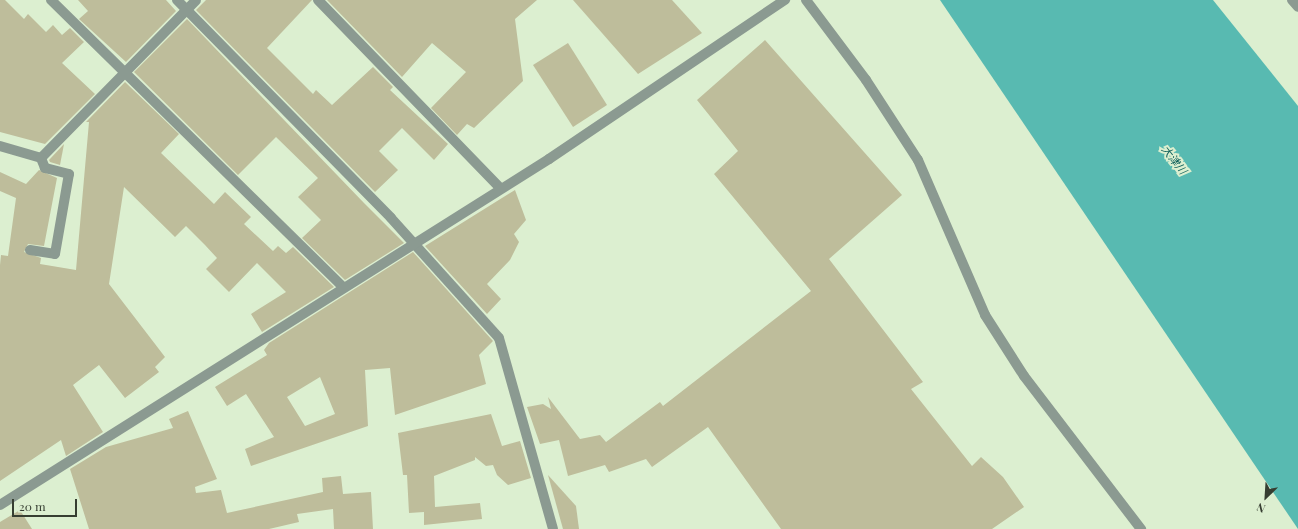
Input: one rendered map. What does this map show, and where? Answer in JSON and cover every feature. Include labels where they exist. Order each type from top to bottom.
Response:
[{"type":"street","points":[[52,0],[342,286]]},
{"type":"street","points":[[177,0],[413,242],[499,338],[553,529]]},
{"type":"street","points":[[41,158],[196,0]]},
{"type":"street","points":[[318,0],[499,187]]},
{"type":"street","points":[[0,505],[499,187],[549,159],[785,0]]},
{"type":"street","points":[[806,0],[866,80],[918,160],[985,314],[1020,370],[1141,529]]},
{"type":"street","points":[[1292,0],[1298,7]]},
{"type":"street","points":[[0,146],[41,158]]},
{"type":"street","points":[[30,250],[55,254],[69,174],[45,168],[41,158]]},
{"type":"water","name":"大津川","points":[[940,0],[1213,0],[1298,106],[1298,529]]},
{"type":"building","points":[[0,0],[5,0],[24,19],[28,14],[46,32],[53,25],[62,35],[70,28],[84,42],[62,63],[95,94],[45,144],[0,132]]},
{"type":"building","points":[[78,0],[166,0],[176,11],[126,62],[79,19],[88,11]]},
{"type":"building","points":[[206,0],[312,0],[267,48],[313,94],[316,90],[332,105],[373,67],[393,87],[390,90],[448,144],[434,160],[402,128],[379,151],[398,170],[375,192],[196,10]]},
{"type":"building","points":[[327,0],[537,0],[515,19],[523,81],[474,128],[467,124],[457,135],[431,108],[466,72],[432,43],[402,77]]},
{"type":"building","points":[[573,0],[672,0],[702,33],[638,74]]},
{"type":"building","points":[[187,19],[404,243],[345,280],[302,238],[321,220],[298,197],[318,178],[276,137],[238,175],[134,72]]},
{"type":"building","points":[[765,40],[902,195],[829,259],[923,382],[911,389],[972,466],[981,457],[1003,477],[1024,507],[992,529],[781,529],[708,427],[652,467],[646,459],[609,472],[605,465],[568,476],[559,440],[540,444],[527,407],[543,404],[551,409],[548,397],[580,439],[600,435],[606,442],[660,402],[663,406],[811,291],[714,174],[738,151],[697,100]]},
{"type":"building","points":[[568,43],[607,105],[573,127],[533,65]]},
{"type":"building","points":[[125,82],[179,134],[161,153],[214,204],[225,192],[251,217],[244,224],[273,251],[278,246],[286,253],[293,247],[334,287],[262,332],[251,314],[286,292],[257,263],[229,292],[206,269],[217,258],[186,226],[175,237],[124,187],[109,284],[165,357],[155,367],[159,372],[125,398],[99,365],[73,385],[103,432],[66,456],[61,440],[0,481],[0,265],[1,255],[8,256],[16,198],[0,191],[0,172],[26,184],[39,170],[57,178],[44,246],[28,244],[24,252],[41,258],[40,264],[76,270],[89,122],[86,122]]},
{"type":"building","points":[[64,144],[60,165],[50,162],[49,160]]},
{"type":"building","points":[[515,190],[526,220],[514,234],[519,242],[510,260],[487,284],[501,299],[487,314],[425,246]]},
{"type":"building","points":[[413,252],[493,341],[479,355],[486,384],[395,415],[390,368],[365,370],[368,426],[251,466],[245,449],[274,437],[246,394],[227,406],[215,387],[267,355],[264,350],[269,343]],"holes":[[[320,377],[335,414],[305,426],[287,397]]]},
{"type":"building","points":[[188,411],[217,479],[195,487],[196,493],[221,490],[227,513],[323,492],[322,478],[341,476],[343,494],[371,492],[373,529],[334,529],[333,509],[297,514],[299,522],[269,529],[89,529],[70,469],[106,447],[173,428],[169,419]]},
{"type":"building","points":[[491,414],[502,446],[520,441],[531,478],[508,485],[497,475],[493,465],[486,466],[475,457],[475,460],[434,476],[435,507],[480,503],[482,519],[424,525],[424,512],[409,513],[407,475],[403,475],[398,433]]},
{"type":"building","points":[[548,475],[576,506],[579,529],[563,529]]},
{"type":"building","points":[[20,510],[32,529],[0,529],[0,522]]}]
